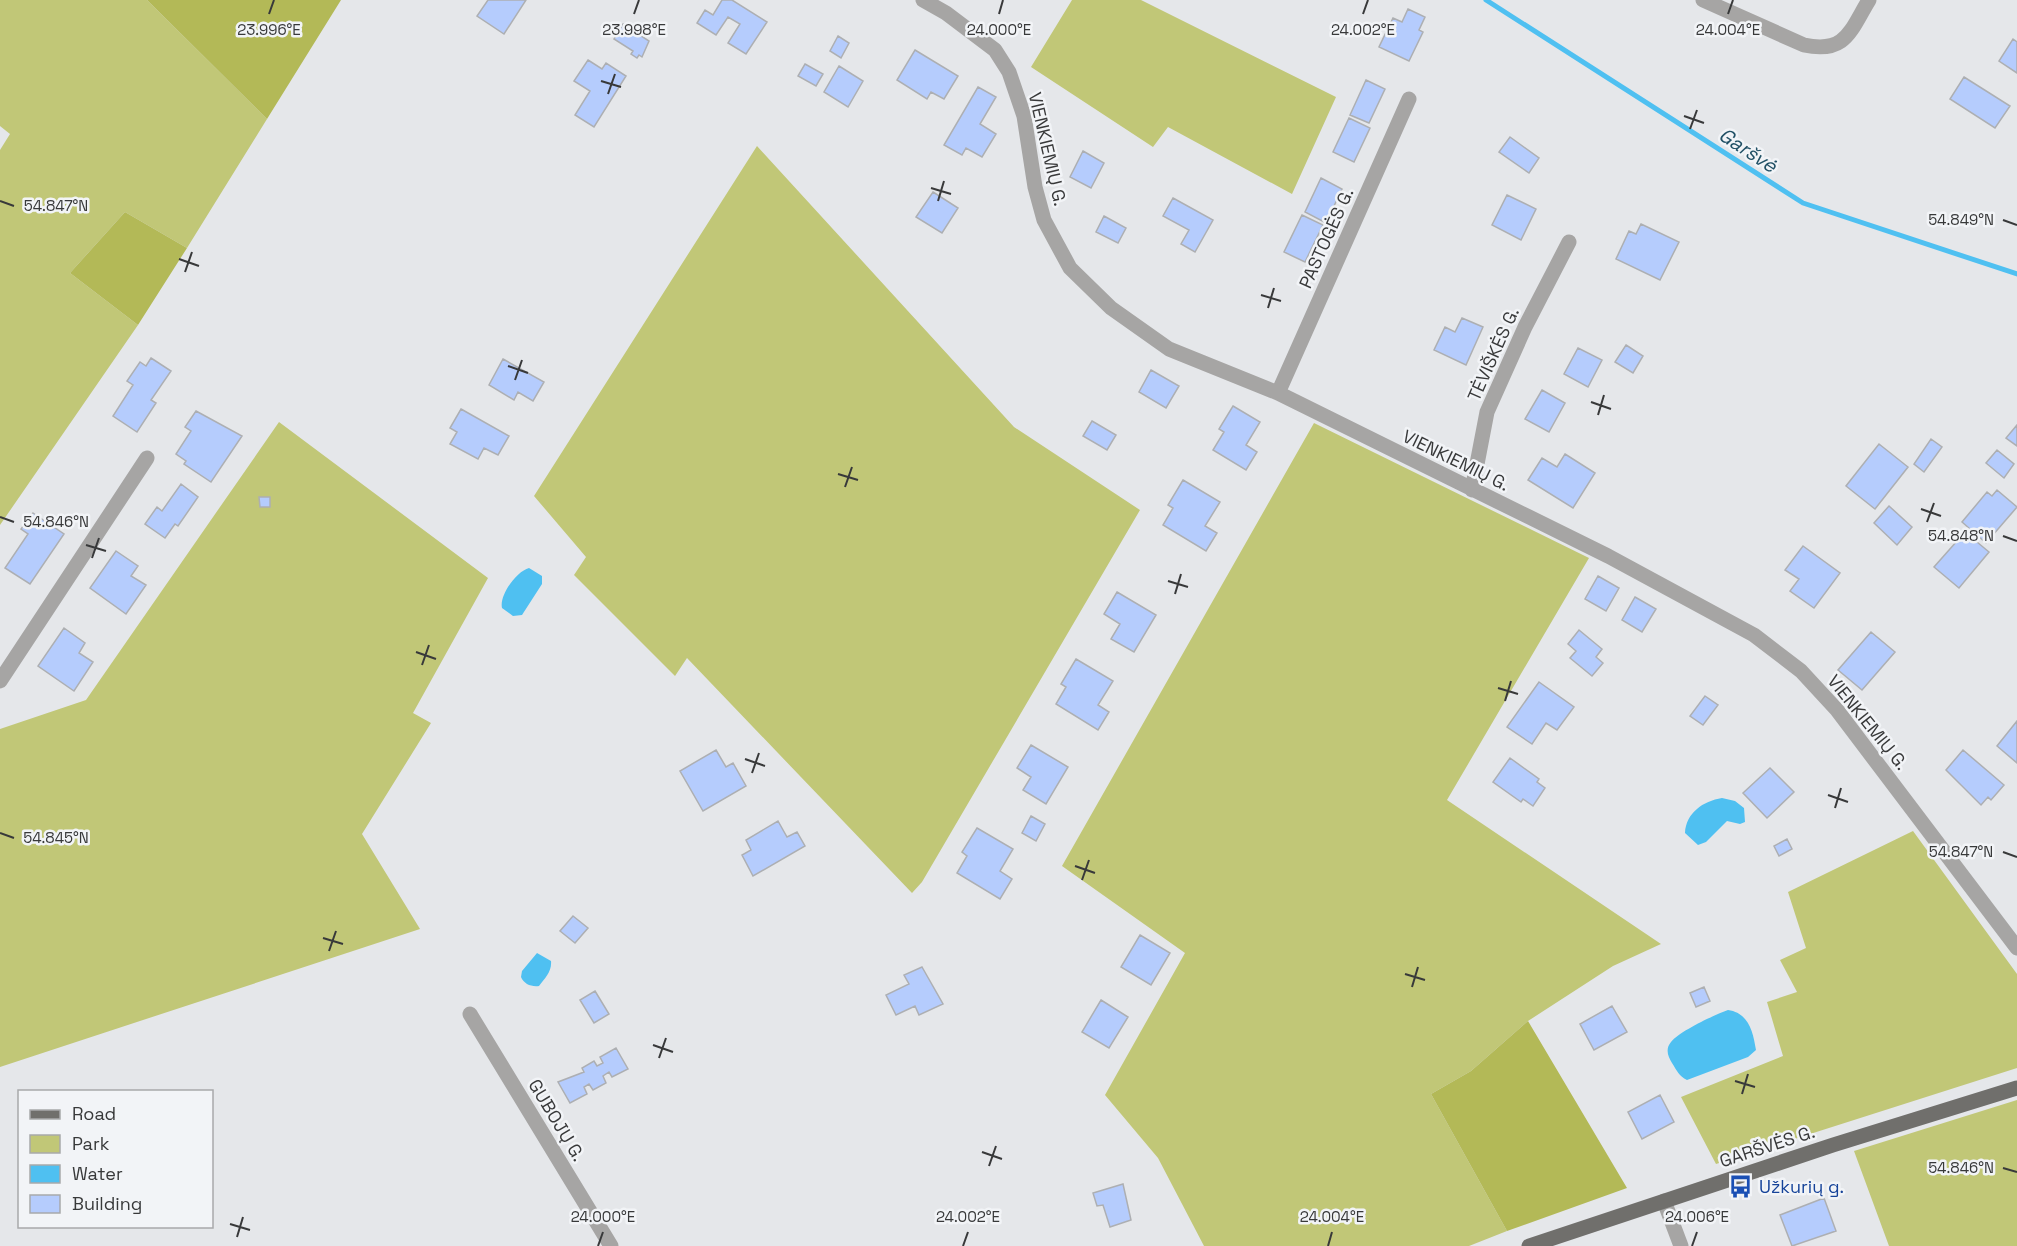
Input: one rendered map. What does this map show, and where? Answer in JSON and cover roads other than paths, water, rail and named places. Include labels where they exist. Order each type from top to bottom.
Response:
[{"type":"main road","name":"GARŠVĖS G.","points":[[1529,1246],[2017,1088]]},
{"type":"street","name":"VIENKIEMIŲ G.","points":[[923,0],[946,13],[995,50],[1009,72],[1024,116],[1035,188],[1044,220],[1070,268],[1111,308],[1169,349],[1278,393],[1637,571],[1754,635],[1802,670],[1851,728],[2017,948]]},
{"type":"street","points":[[1703,0],[1804,45],[1820,49],[1834,47],[1847,36],[1869,0]]},
{"type":"street","name":"PASTOGĖS G.","points":[[1278,393],[1409,99]]},
{"type":"street","name":"TĖVIŠKĖS G.","points":[[1472,490],[1487,412],[1525,327],[1569,242]]},
{"type":"street","points":[[0,681],[147,458]]},
{"type":"street","name":"GUBOJŲ G.","points":[[470,1014],[611,1246]]},
{"type":"street","points":[[1664,1201],[1682,1246]]},
{"type":"water","points":[[529,568],[542,576],[542,584],[522,615],[513,616],[502,608],[503,597],[514,579]]},
{"type":"water","points":[[1722,798],[1735,801],[1744,808],[1745,822],[1740,824],[1727,821],[1706,842],[1698,845],[1685,833],[1692,814],[1702,805]]},
{"type":"water","points":[[537,953],[551,961],[551,965],[548,975],[539,986],[533,986],[521,977],[522,971]]},
{"type":"water","points":[[1728,1010],[1741,1015],[1749,1024],[1756,1050],[1748,1057],[1687,1080],[1678,1073],[1669,1058],[1669,1045],[1689,1028]]},
{"type":"waterway","name":"Garšvė","points":[[1486,0],[1803,203],[2017,274]]},
{"type":"place","name":"Užkurių g.","points":[[1741,1186]]}]
